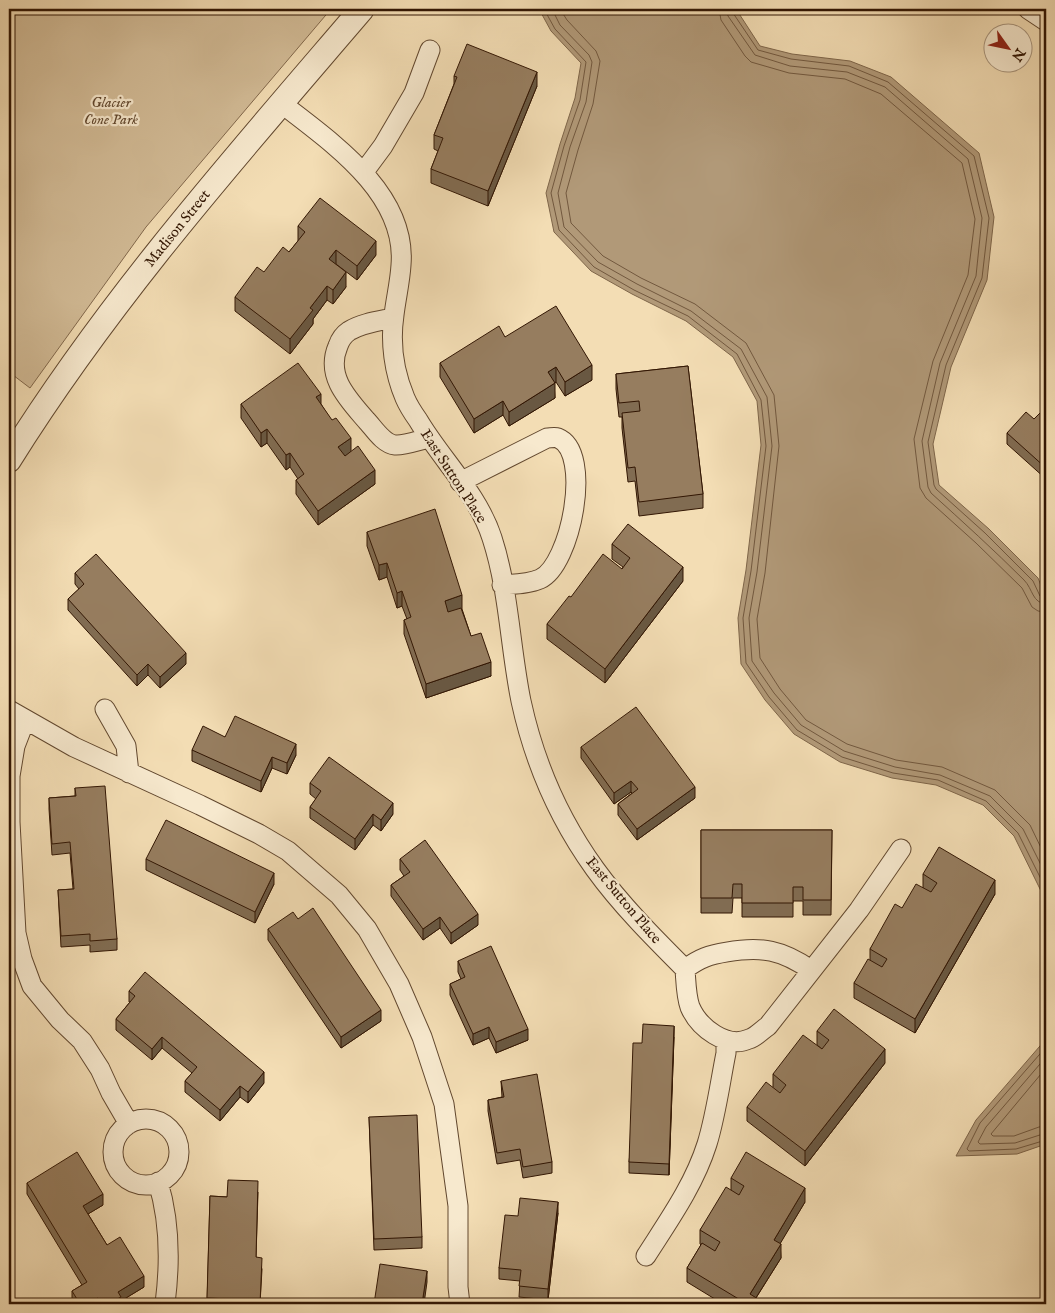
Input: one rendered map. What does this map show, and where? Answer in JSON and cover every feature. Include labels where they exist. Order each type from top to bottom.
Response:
[{"type":"street","name":"Madison Street","points":[[9,460],[36,416],[86,345],[155,254],[220,174],[362,9]]},
{"type":"street","points":[[1028,9],[1046,20]]},
{"type":"street","points":[[363,173],[383,146],[414,94],[430,50]]},
{"type":"street","name":"East Sutton Place","points":[[282,103],[346,156],[363,173],[390,211],[401,242],[402,264],[393,318],[393,357],[405,398],[429,438],[477,506],[491,535],[502,585],[521,700],[535,754],[551,794],[595,869],[641,924],[686,969]]},
{"type":"street","points":[[393,318],[366,324],[348,331],[340,339],[335,352],[333,368],[336,381],[347,398],[385,440],[394,445],[429,438]]},
{"type":"street","points":[[460,482],[546,438],[557,437],[566,443],[575,466],[576,496],[572,525],[558,560],[548,574],[541,579],[526,583],[502,585]]},
{"type":"street","points":[[105,709],[126,746],[128,773]]},
{"type":"street","points":[[9,710],[74,747],[200,805],[259,834],[288,851],[339,895],[367,929],[399,984],[422,1037],[444,1104],[458,1206],[458,1287],[460,1304]]},
{"type":"street","points":[[25,720],[15,746],[10,776],[10,822],[16,933],[22,959],[32,986],[60,1020],[82,1041],[100,1069],[129,1124]]},
{"type":"street","points":[[811,970],[796,960],[764,949],[746,948],[708,955],[686,969],[686,991],[690,1008],[700,1022],[714,1034],[726,1040],[739,1042],[750,1039],[768,1026],[859,910],[901,849]]},
{"type":"street","points":[[646,1256],[676,1209],[698,1168],[704,1152],[726,1053],[726,1040]]},
{"type":"street","points":[[150,1119],[160,1122],[169,1128],[175,1137],[178,1158],[174,1168],[167,1177],[158,1182],[147,1185],[136,1184],[123,1175],[114,1161],[113,1150],[115,1140],[121,1130],[139,1120],[150,1119]]},
{"type":"street","points":[[158,1182],[164,1203],[169,1276],[165,1304]]},
{"type":"green space","name":"Glacier Cone Park","points":[[9,9],[331,9],[146,227],[30,388],[9,372]]},
{"type":"water","points":[[539,9],[736,9],[760,46],[792,54],[850,61],[891,77],[979,153],[994,217],[987,280],[951,367],[933,444],[939,485],[989,529],[1038,578],[1046,598],[1046,904],[1014,836],[983,805],[936,785],[892,778],[840,762],[794,734],[765,700],[741,664],[738,618],[746,570],[761,445],[757,401],[733,357],[686,321],[591,271],[554,232],[546,193],[575,98],[581,63],[551,31]]},
{"type":"water","points":[[1046,1039],[1046,1144],[1017,1154],[956,1156],[976,1120]]},
{"type":"building","points":[[467,44],[537,72],[488,191],[431,169],[443,138],[434,135],[457,77],[454,76]]},
{"type":"building","points":[[320,198],[376,241],[357,266],[336,250],[329,259],[346,272],[333,290],[327,286],[310,308],[313,310],[290,339],[235,297],[257,267],[264,272],[283,247],[289,252],[305,232],[298,226]]},
{"type":"building","points":[[556,306],[592,365],[565,382],[556,367],[548,372],[555,383],[509,412],[503,401],[474,419],[440,363],[499,326],[505,337]]},
{"type":"building","points":[[298,363],[321,394],[316,397],[332,420],[336,418],[351,438],[338,447],[345,456],[358,446],[375,470],[318,511],[296,480],[304,474],[290,453],[286,455],[267,429],[261,433],[241,404]]},
{"type":"building","points":[[688,366],[703,494],[639,502],[635,467],[628,468],[622,413],[640,411],[639,401],[619,403],[616,374]]},
{"type":"building","points":[[1042,411],[1046,414],[1046,468],[1007,433],[1026,412],[1034,419]]},
{"type":"building","points":[[435,509],[462,595],[445,601],[448,612],[461,608],[471,636],[481,633],[491,662],[426,684],[404,620],[411,617],[402,591],[397,593],[387,563],[379,565],[367,532]]},
{"type":"building","points":[[628,524],[683,567],[605,669],[547,624],[569,596],[571,597],[603,554],[622,569],[630,558],[612,544]]},
{"type":"building","points":[[96,554],[186,653],[160,677],[148,664],[137,675],[68,599],[84,584],[75,573]]},
{"type":"building","points":[[636,707],[695,787],[637,829],[618,804],[638,789],[631,781],[614,793],[581,747]]},
{"type":"building","points":[[235,716],[296,744],[287,763],[272,757],[261,781],[192,750],[203,726],[225,737]]},
{"type":"building","points":[[329,757],[393,803],[381,820],[373,814],[355,839],[310,807],[321,791],[310,783]]},
{"type":"building","points":[[105,786],[117,939],[90,941],[90,934],[61,936],[58,890],[74,889],[70,842],[52,844],[49,798],[76,796],[75,788]]},
{"type":"building","points":[[166,820],[274,873],[255,912],[146,859]]},
{"type":"building","points":[[701,830],[832,830],[831,900],[803,900],[803,887],[793,887],[793,903],[742,903],[742,884],[733,884],[732,898],[701,898]]},
{"type":"building","points":[[425,840],[478,914],[451,933],[440,917],[423,929],[391,885],[410,872],[400,859]]},
{"type":"building","points":[[939,847],[995,880],[915,1019],[854,983],[868,959],[882,967],[887,959],[870,949],[895,904],[902,908],[916,884],[931,892],[937,883],[923,874]]},
{"type":"building","points":[[313,908],[381,1010],[341,1037],[268,929],[293,912],[298,919]]},
{"type":"building","points":[[491,946],[528,1029],[496,1042],[489,1027],[473,1034],[450,984],[465,977],[458,961]]},
{"type":"building","points":[[145,972],[264,1072],[248,1092],[240,1086],[220,1110],[185,1081],[197,1067],[162,1037],[152,1049],[116,1019],[135,996],[129,991]]},
{"type":"building","points":[[834,1009],[885,1049],[805,1151],[747,1107],[766,1082],[780,1093],[786,1085],[773,1074],[803,1035],[822,1049],[829,1040],[817,1031]]},
{"type":"building","points":[[643,1024],[674,1026],[669,1164],[629,1162],[633,1043],[642,1043]]},
{"type":"building","points":[[537,1074],[552,1162],[523,1167],[520,1149],[497,1153],[488,1100],[504,1097],[501,1081]]},
{"type":"building","points":[[417,1115],[422,1237],[374,1239],[369,1117]]},
{"type":"building","points":[[77,1152],[103,1194],[83,1206],[107,1245],[120,1237],[144,1276],[118,1292],[121,1297],[108,1304],[101,1304],[98,1298],[88,1304],[80,1304],[72,1291],[87,1282],[27,1183]]},
{"type":"building","points":[[746,1152],[805,1188],[774,1240],[781,1244],[750,1294],[758,1299],[754,1304],[747,1304],[687,1268],[702,1243],[715,1251],[720,1242],[700,1230],[726,1187],[739,1195],[744,1186],[731,1178]]},
{"type":"building","points":[[228,1180],[258,1181],[256,1257],[262,1258],[260,1304],[230,1304],[231,1299],[207,1298],[210,1196],[227,1197]]},
{"type":"building","points":[[520,1198],[558,1202],[548,1289],[519,1286],[521,1270],[499,1268],[505,1215],[518,1216]]},
{"type":"building","points":[[380,1264],[427,1271],[422,1304],[374,1304]]}]
